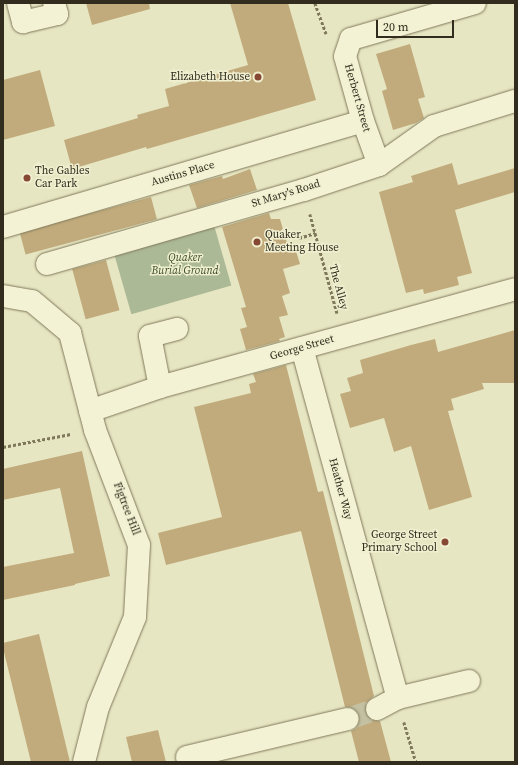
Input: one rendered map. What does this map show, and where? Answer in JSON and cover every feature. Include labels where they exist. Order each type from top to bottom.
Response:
[{"type":"street","points":[[18,3],[23,22],[57,14],[54,3]]},
{"type":"street","name":"Herbert Street","points":[[378,165],[363,121],[345,56],[351,39],[474,3]]},
{"type":"street","name":"St Mary's Road","points":[[47,264],[304,190],[378,165],[434,126],[515,101]]},
{"type":"street","name":"Austins Place","points":[[3,227],[363,121]]},
{"type":"street","name":"George Street","points":[[93,420],[160,387],[515,290]]},
{"type":"street","name":"Figtree Hill","points":[[3,296],[32,301],[70,332],[93,420],[139,545],[134,617],[98,707],[84,762]]},
{"type":"street","points":[[160,387],[150,336],[177,330]]},
{"type":"street","name":"Heather Way","points":[[302,348],[398,698]]},
{"type":"street","points":[[378,709],[398,698],[469,681]]},
{"type":"street","points":[[187,757],[348,719]]},
{"type":"path","name":"The Alley","points":[[304,190],[338,318]]},
{"type":"path","points":[[299,238],[315,233]]},
{"type":"path","points":[[3,447],[93,420]]},
{"type":"path","points":[[398,698],[416,762]]},
{"type":"green space","name":"Quaker Burial Ground","points":[[214,225],[231,286],[131,314],[114,254]]},
{"type":"building","points":[[86,3],[149,3],[150,9],[92,25]]},
{"type":"building","name":"Elizabeth House","points":[[230,3],[288,3],[316,100],[72,169],[64,140],[138,118],[137,115],[169,106],[165,89],[248,65]]},
{"type":"building","points":[[410,44],[425,97],[418,99],[424,118],[416,123],[393,130],[382,91],[387,89],[376,54]]},
{"type":"building","points":[[40,70],[55,126],[3,140],[3,80]]},
{"type":"building","points":[[452,163],[458,185],[515,168],[515,192],[455,210],[472,273],[457,277],[459,285],[424,294],[423,289],[406,293],[379,192],[413,182],[411,176]]},
{"type":"building","points":[[250,169],[257,190],[197,208],[189,185],[222,176],[223,179]]},
{"type":"building","points":[[151,197],[157,219],[26,254],[20,232]]},
{"type":"building","points":[[269,213],[271,219],[280,219],[287,243],[293,242],[300,264],[283,269],[290,293],[282,296],[288,315],[279,317],[285,337],[279,339],[280,341],[246,350],[240,329],[247,327],[241,308],[246,307],[222,227]]},
{"type":"building","points":[[106,260],[119,310],[86,319],[72,269]]},
{"type":"building","points":[[515,330],[515,383],[482,383],[484,389],[451,399],[454,410],[448,411],[472,497],[429,510],[411,446],[394,452],[384,418],[350,428],[340,394],[351,391],[347,378],[363,373],[360,360],[411,345],[435,339],[438,352]]},
{"type":"building","points":[[286,365],[318,492],[323,491],[374,696],[366,703],[366,714],[371,720],[380,721],[391,762],[359,762],[351,731],[357,728],[360,723],[360,716],[357,710],[352,707],[345,707],[301,531],[166,565],[158,533],[222,517],[194,407],[251,393],[249,384],[256,382],[253,374]]},
{"type":"building","points":[[82,451],[110,576],[3,600],[3,567],[74,553],[60,488],[3,500],[3,469]]},
{"type":"building","points":[[39,634],[70,762],[31,762],[3,648],[3,643]]},
{"type":"building","points":[[158,730],[166,762],[132,762],[126,737]]},
{"type":"tunnel","points":[[348,719],[377,709]]},
{"type":"place","name":"Elizabeth House","points":[[258,77]]},
{"type":"place","name":"The Gables Car Park","points":[[27,178]]},
{"type":"place","name":"Quaker Meeting House","points":[[257,242]]},
{"type":"place","name":"George Street Primary School","points":[[445,542]]}]
